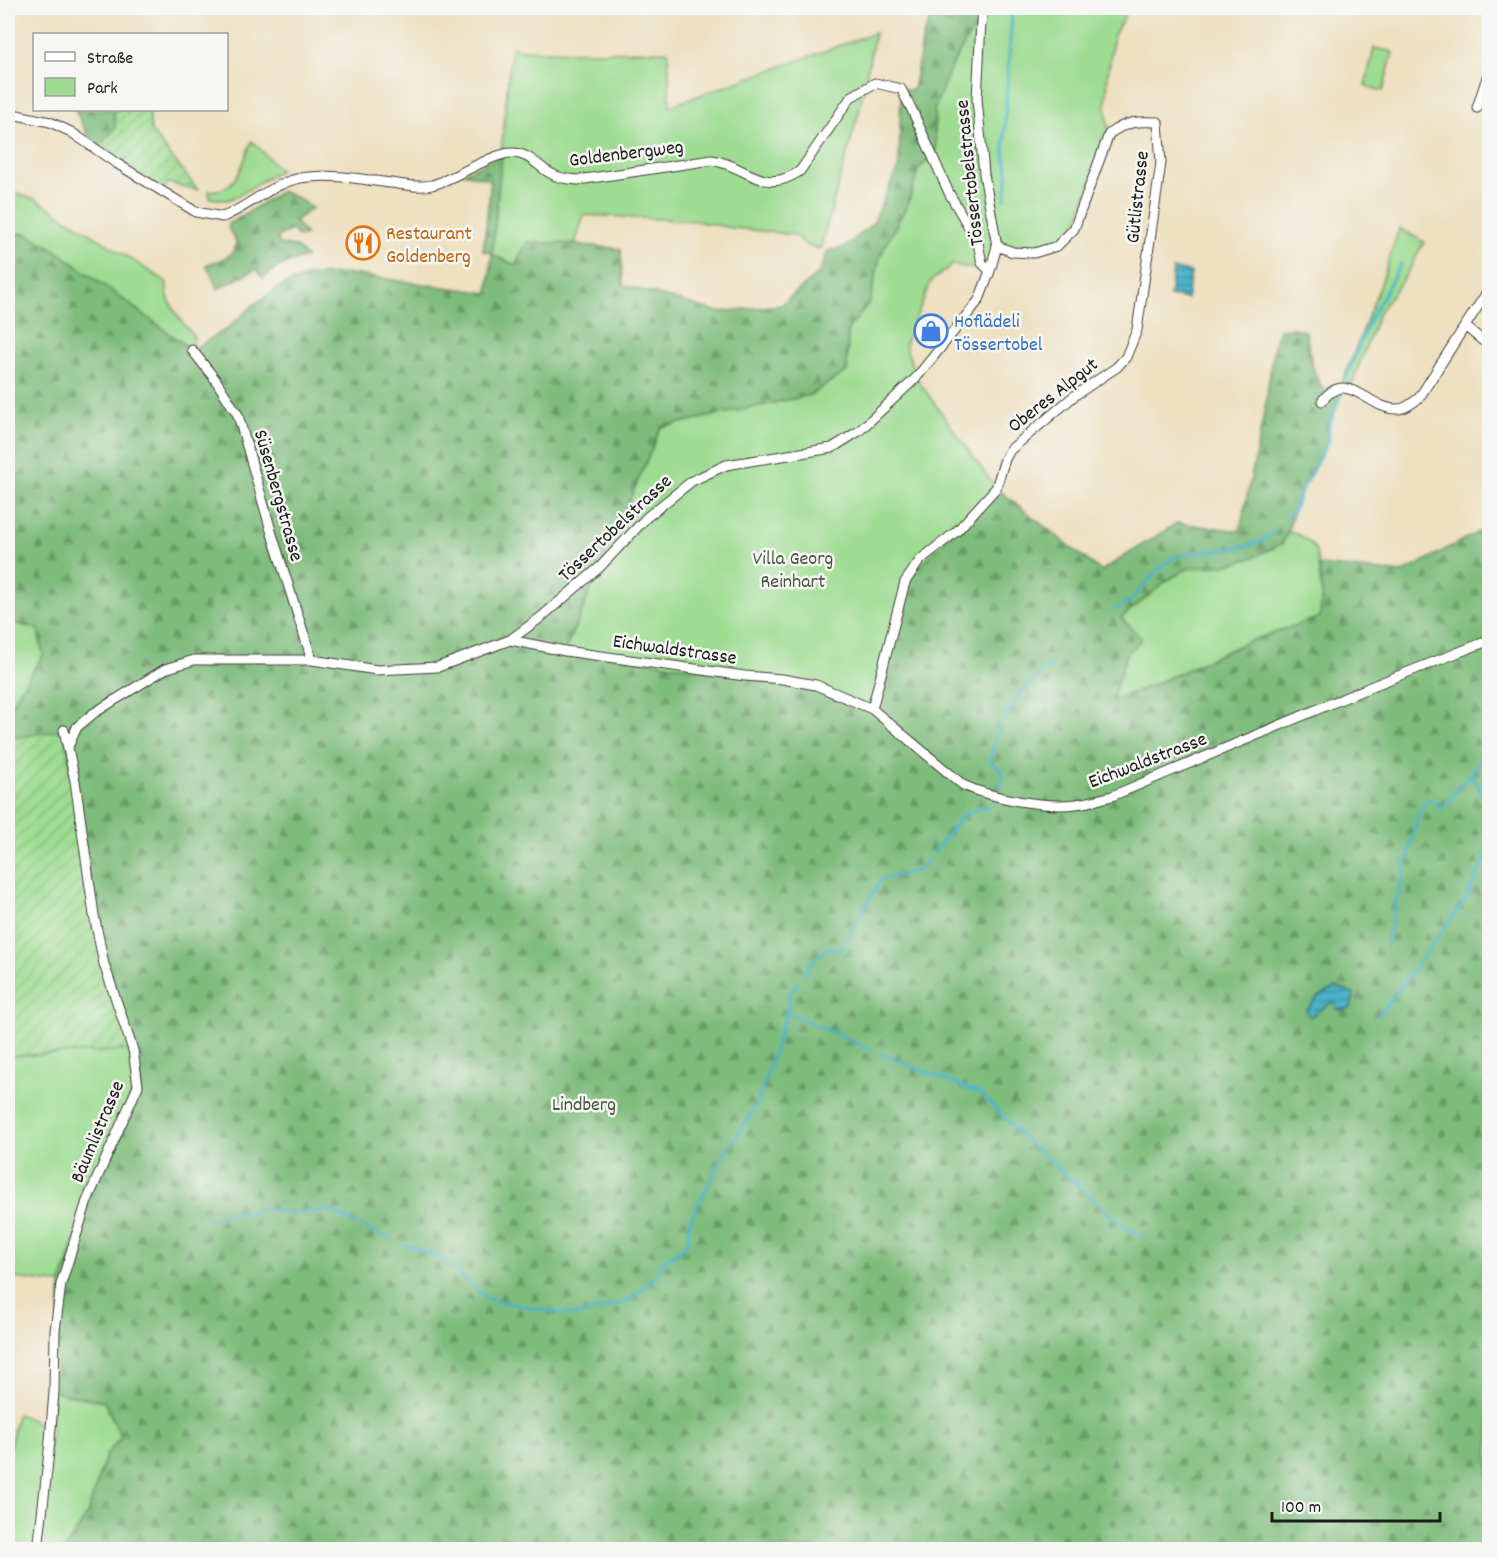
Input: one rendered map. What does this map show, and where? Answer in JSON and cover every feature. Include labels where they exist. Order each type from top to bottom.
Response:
[{"type":"street","name":"Tössertobelstrasse","points":[[68,747],[77,727],[94,713],[165,669],[194,660],[312,660],[377,669],[438,667],[510,640],[540,618],[600,567],[647,517],[692,481],[726,465],[832,448],[859,431],[916,378],[979,300],[990,271],[997,246],[984,174],[977,99],[981,22],[984,8]]},
{"type":"street","points":[[1477,108],[1490,68]]},
{"type":"street","name":"Goldenbergweg","points":[[8,113],[50,122],[71,132],[134,175],[196,212],[223,217],[282,184],[298,178],[331,176],[429,186],[447,181],[485,161],[511,153],[528,157],[553,176],[564,179],[578,180],[712,160],[726,163],[759,179],[773,182],[788,179],[800,171],[851,97],[875,83],[889,85],[901,89],[916,117],[949,193],[978,243],[982,263],[990,271]]},
{"type":"street","name":"Gütlistrasse","points":[[997,246],[1013,252],[1034,253],[1057,246],[1074,228],[1109,134],[1122,124],[1138,121],[1158,122],[1161,163],[1137,330],[1126,357],[1117,367]]},
{"type":"street","points":[[1322,401],[1328,393],[1340,388],[1357,391],[1381,406],[1399,410],[1419,398],[1490,288]]},
{"type":"street","points":[[1465,326],[1483,341],[1490,342]]},
{"type":"street","name":"Süsenbergstrasse","points":[[192,350],[215,379],[238,415],[281,564],[312,660]]},
{"type":"street","name":"Oberes Alpgut","points":[[872,709],[905,582],[920,560],[957,531],[996,488],[1010,450],[1074,396],[1117,367]]},
{"type":"street","name":"Eichwaldstrasse","points":[[510,640],[576,652],[816,685],[872,709],[963,785],[978,792],[1028,803],[1075,804],[1112,796],[1364,690],[1490,640]]},
{"type":"street","name":"Bäumlistrasse","points":[[38,1550],[49,1452],[55,1331],[61,1284],[87,1201],[138,1086],[133,1050],[104,964],[94,915],[75,781],[64,730]]},
{"type":"green space","name":"Lindberg","points":[[936,8],[984,8],[981,22],[968,37],[949,71],[934,110],[936,152],[918,170],[909,201],[880,256],[870,302],[848,329],[847,371],[810,395],[661,427],[565,650],[816,685],[872,709],[905,582],[996,488],[1101,571],[1177,523],[1240,531],[1265,409],[1274,345],[1279,329],[1292,328],[1306,332],[1312,364],[1321,387],[1331,394],[1341,395],[1329,425],[1329,440],[1296,502],[1282,544],[1249,559],[1230,564],[1186,569],[1165,582],[1121,618],[1142,639],[1126,655],[1112,700],[1160,682],[1247,642],[1320,617],[1322,592],[1319,565],[1402,573],[1489,526],[1489,1549],[65,1549],[87,1515],[106,1455],[121,1437],[104,1401],[54,1392],[61,1284],[87,1201],[138,1077],[104,964],[64,730],[8,739],[8,709],[43,655],[38,629],[8,622],[8,235],[25,233],[54,249],[192,350],[225,330],[256,303],[283,285],[311,275],[351,274],[488,293],[492,255],[515,265],[527,242],[621,249],[623,285],[719,312],[781,305],[819,273],[828,251],[844,248],[873,223],[899,166],[901,89],[913,90],[924,33]]},
{"type":"green space","name":"Villa Georg Reinhart","points":[[984,8],[1129,8],[1114,35],[1106,106],[1109,134],[1074,229],[1057,246],[1034,253],[997,246],[990,271],[952,265],[931,281],[905,344],[916,378],[996,488],[872,709],[565,651],[661,427],[810,395],[847,371],[848,329],[870,302],[880,256],[909,201],[918,170],[936,152],[934,110],[949,71],[968,37],[981,22]]},
{"type":"green space","points":[[875,33],[859,112],[820,249],[806,245],[795,235],[696,221],[584,215],[575,244],[527,242],[516,265],[492,255],[512,47],[523,50],[571,52],[668,51],[670,106]]},
{"type":"green space","points":[[1374,48],[1393,52],[1383,91],[1365,86]]},
{"type":"green space","points":[[76,111],[114,111],[115,129],[100,145],[94,147]]},
{"type":"green space","points":[[114,111],[149,111],[151,131],[198,190],[168,183],[161,192],[94,147],[100,145],[115,129]]},
{"type":"green space","points":[[252,141],[280,170],[238,196],[227,200],[210,198],[209,191],[227,186],[238,175]]},
{"type":"green space","points":[[502,155],[492,253],[483,251],[491,180],[463,173]]},
{"type":"green space","points":[[8,190],[34,198],[167,282],[171,304],[194,337],[192,350],[54,249],[25,233],[8,235]]},
{"type":"green space","points":[[281,191],[298,198],[312,208],[295,221],[306,235],[299,237],[292,230],[280,235],[277,240],[281,245],[296,247],[306,257],[280,266],[263,278],[256,269],[218,289],[206,265],[226,257],[234,250],[236,240],[228,224]]},
{"type":"green space","points":[[1399,228],[1424,242],[1406,275],[1379,312],[1350,389],[1340,388],[1382,281]]},
{"type":"green space","points":[[1288,531],[1304,538],[1316,551],[1322,592],[1321,617],[1247,642],[1160,682],[1112,701],[1126,655],[1121,618],[1165,582],[1186,569],[1282,544]]},
{"type":"green space","points":[[8,622],[38,629],[43,655],[8,709]]},
{"type":"green space","points":[[64,730],[94,915],[133,1050],[8,1056],[8,739]]},
{"type":"green space","points":[[133,1050],[138,1077],[61,1284],[8,1277],[8,1056]]},
{"type":"green space","points":[[54,1392],[104,1401],[121,1437],[106,1455],[87,1515],[65,1549],[8,1550],[8,1456],[17,1414],[37,1422],[42,1434],[43,1448],[49,1452]]},
{"type":"water","points":[[1173,269],[1191,272],[1187,299],[1170,296]]},
{"type":"water","points":[[1336,987],[1354,994],[1351,1008],[1338,1010],[1335,1003],[1327,1005],[1310,1017],[1306,1010],[1318,997]]},
{"type":"waterway","points":[[1005,199],[1008,174],[1004,152],[1005,121],[1012,12],[1017,8]]},
{"type":"waterway","points":[[1346,378],[1370,319],[1401,264]]},
{"type":"waterway","points":[[1289,516],[1329,440],[1329,425],[1341,395]]},
{"type":"waterway","points":[[1116,609],[1131,600],[1156,572],[1175,556],[1246,546],[1262,541],[1274,532]]},
{"type":"waterway","points":[[1000,786],[1003,776],[1000,769],[990,761],[998,728],[1019,695],[1051,664]]},
{"type":"waterway","points":[[1386,943],[1419,812],[1428,799],[1443,808],[1483,758],[1490,763]]},
{"type":"waterway","points":[[1470,775],[1479,787],[1490,815]]},
{"type":"waterway","points":[[934,853],[959,819],[968,812],[990,806]]},
{"type":"waterway","points":[[1379,1015],[1464,902],[1490,850]]},
{"type":"waterway","points":[[804,975],[812,961],[828,948],[841,950],[881,879],[917,871],[928,860]]},
{"type":"waterway","points":[[405,1244],[443,1260],[487,1299],[580,1315],[628,1301],[660,1274],[660,1265],[683,1248],[688,1241],[690,1220],[726,1152],[757,1105],[789,1004],[788,998],[797,982]]},
{"type":"waterway","points":[[787,1012],[871,1050]]},
{"type":"waterway","points":[[882,1054],[981,1094],[1024,1138],[1122,1225],[1143,1237]]},
{"type":"waterway","points":[[208,1218],[267,1209],[298,1214],[329,1210],[388,1239]]},
{"type":"place","name":"Restaurant Goldenberg","points":[[363,243]]},
{"type":"place","name":"Hoflädeli Tössertobel","points":[[931,331]]}]
